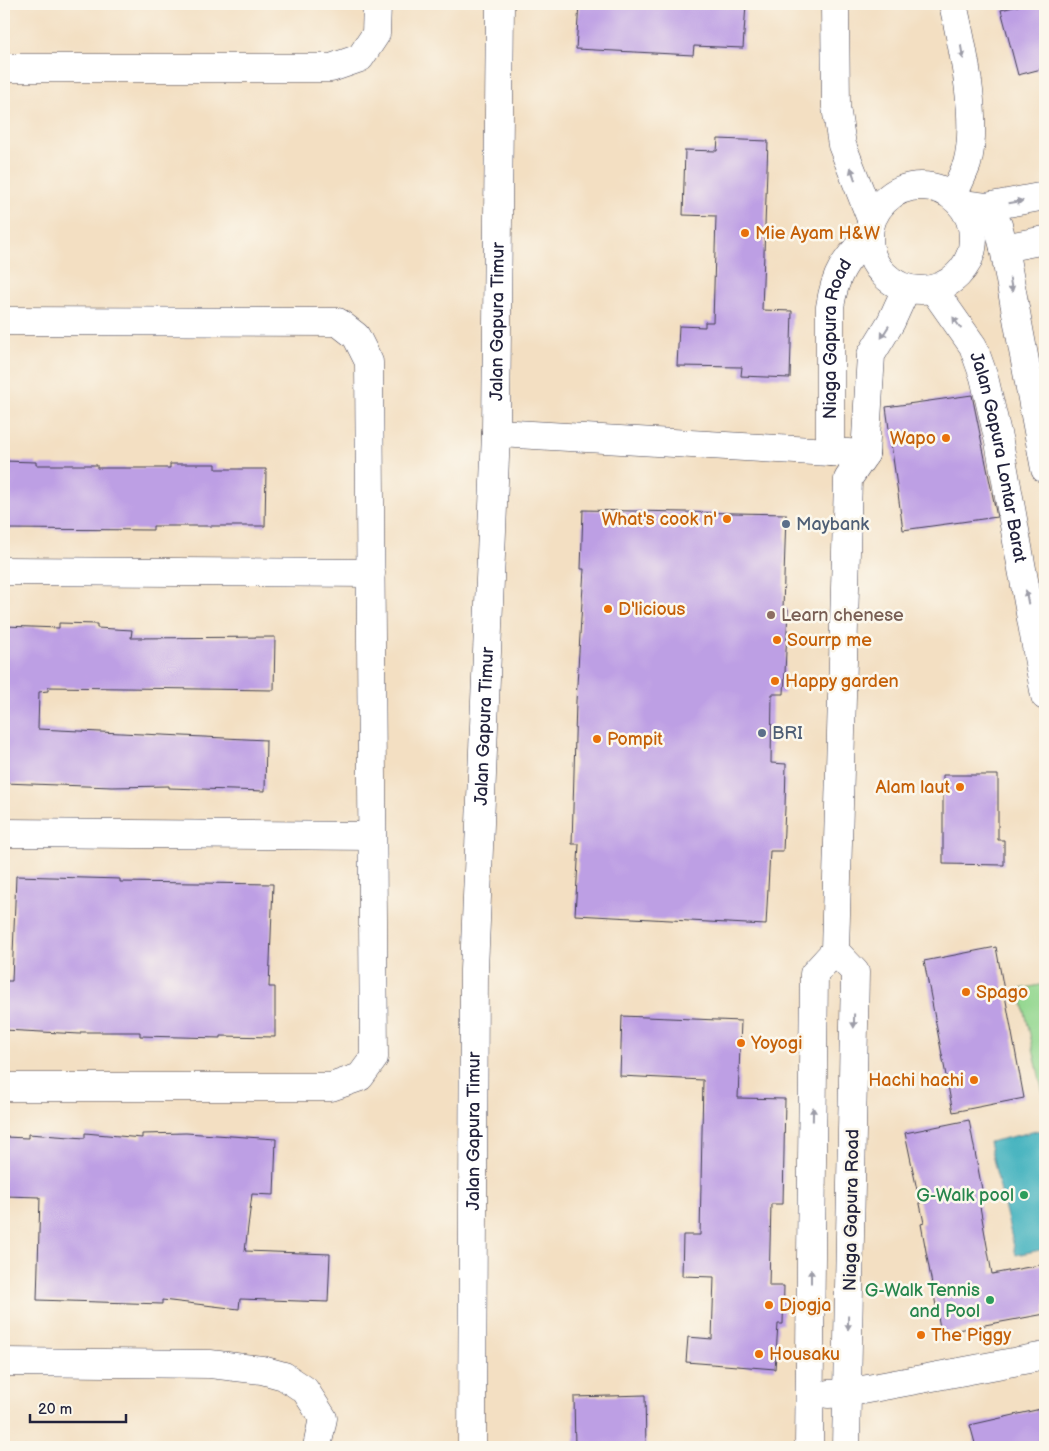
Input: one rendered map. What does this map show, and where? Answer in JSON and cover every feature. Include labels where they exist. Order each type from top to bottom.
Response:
[{"type":"street","points":[[4,68],[331,68],[360,58],[376,34],[377,4]]},
{"type":"street","name":"Jalan Gapura Timur","points":[[472,1447],[474,970],[496,433],[500,4]]},
{"type":"street","points":[[835,4],[836,107],[842,144],[870,228]]},
{"type":"street","points":[[953,4],[970,101],[970,145],[966,164],[967,203],[972,225],[973,248],[968,262],[959,274],[947,283],[933,289],[906,289],[894,283],[874,263],[869,250],[870,228],[879,205],[892,194],[906,188],[922,185],[938,188],[967,203],[998,225],[1004,248],[1045,469]]},
{"type":"street","points":[[967,203],[1045,196]]},
{"type":"street","name":"Niaga Gapura Road","points":[[830,452],[830,307],[833,288],[843,264],[870,228]]},
{"type":"street","points":[[1004,248],[1045,240]]},
{"type":"street","name":"Niaga Gapura Road","points":[[865,454],[871,355],[891,322],[906,289]]},
{"type":"street","name":"Jalan Gapura Lontar Barat","points":[[933,289],[973,346],[984,377],[999,442],[1045,696]]},
{"type":"street","points":[[4,321],[338,322],[356,336],[369,362],[374,1058],[360,1077],[331,1088],[4,1087]]},
{"type":"street","points":[[496,433],[865,454]]},
{"type":"street","points":[[830,452],[848,479]]},
{"type":"street","points":[[809,1447],[814,974],[834,951],[848,479],[865,454]]},
{"type":"street","points":[[4,571],[371,573]]},
{"type":"street","points":[[4,833],[372,836]]},
{"type":"street","name":"Niaga Gapura Road","points":[[834,951],[855,972],[846,1447]]},
{"type":"street","points":[[810,1395],[846,1393],[1045,1356]]},
{"type":"street","points":[[4,1362],[210,1364],[262,1370],[284,1376],[305,1390],[322,1418],[317,1447]]},
{"type":"green space","points":[[1045,984],[1045,1103],[1020,989]]},
{"type":"water","name":"G-Walk pool","points":[[1045,1129],[1045,1249],[1016,1255],[989,1142]]},
{"type":"building","points":[[579,4],[746,4],[743,48],[694,46],[693,55],[576,49]]},
{"type":"building","points":[[1026,4],[1045,4],[1045,68],[1018,75],[1001,10]]},
{"type":"building","points":[[718,139],[768,141],[762,310],[792,311],[790,378],[741,376],[742,367],[677,366],[679,326],[705,327],[705,322],[713,322],[716,216],[683,215],[685,150],[717,151]]},
{"type":"building","points":[[972,395],[997,517],[903,530],[886,407]]},
{"type":"building","points":[[4,461],[36,462],[36,465],[97,465],[97,468],[170,468],[170,464],[216,464],[216,469],[266,469],[265,526],[153,526],[153,530],[4,529]]},
{"type":"building","points":[[583,510],[786,514],[783,609],[788,609],[784,694],[772,694],[771,763],[786,764],[783,851],[770,851],[766,925],[575,915],[579,844],[572,844],[576,701],[584,569],[581,569]]},
{"type":"building","points":[[59,623],[97,624],[97,628],[132,630],[131,638],[275,637],[274,690],[48,687],[48,691],[39,692],[38,729],[266,740],[265,791],[169,788],[169,786],[112,787],[4,783],[4,626],[59,628]]},
{"type":"building","points":[[943,775],[998,775],[998,840],[1004,840],[1004,865],[943,864]]},
{"type":"building","points":[[16,876],[120,879],[120,882],[273,884],[269,987],[275,987],[275,1037],[140,1036],[140,1032],[80,1032],[80,1034],[4,1030],[4,981],[12,981]]},
{"type":"building","points":[[996,947],[1024,1098],[953,1112],[924,961]]},
{"type":"building","points":[[622,1016],[741,1021],[738,1098],[785,1099],[783,1204],[771,1204],[769,1286],[784,1286],[783,1324],[778,1324],[775,1369],[686,1362],[688,1337],[712,1339],[714,1277],[682,1276],[683,1235],[700,1235],[703,1080],[620,1076]]},
{"type":"building","points":[[969,1120],[984,1200],[979,1201],[992,1274],[1045,1264],[1045,1314],[941,1333],[921,1224],[924,1223],[905,1133]]},
{"type":"building","points":[[85,1133],[142,1138],[142,1134],[186,1133],[276,1139],[274,1195],[252,1194],[245,1251],[330,1254],[328,1302],[240,1299],[239,1309],[162,1300],[162,1304],[37,1300],[40,1197],[4,1196],[4,1137],[28,1138],[28,1134],[85,1138]]},
{"type":"building","points":[[645,1395],[646,1447],[575,1447],[574,1397]]},
{"type":"building","points":[[1045,1408],[1045,1447],[976,1447],[970,1425]]},
{"type":"place","name":"Mie Ayam H&W","points":[[745,233]]},
{"type":"place","name":"Wapo","points":[[946,438]]},
{"type":"place","name":"What's cook n'","points":[[727,519]]},
{"type":"place","name":"Maybank","points":[[786,524]]},
{"type":"place","name":"D'licious","points":[[608,609]]},
{"type":"place","name":"Learn chenese","points":[[771,615]]},
{"type":"place","name":"Sourrp me","points":[[777,640]]},
{"type":"place","name":"Happy garden","points":[[775,681]]},
{"type":"place","name":"BRI","points":[[762,733]]},
{"type":"place","name":"Pompit","points":[[597,739]]},
{"type":"place","name":"Alam laut","points":[[960,787]]},
{"type":"place","name":"Spago","points":[[966,992]]},
{"type":"place","name":"Yoyogi","points":[[741,1043]]},
{"type":"place","name":"Hachi hachi","points":[[974,1080]]},
{"type":"place","name":"G-Walk pool","points":[[1024,1195]]},
{"type":"place","name":"G-Walk Tennis and Pool","points":[[990,1300]]},
{"type":"place","name":"Djogja","points":[[769,1305]]},
{"type":"place","name":"The Piggy","points":[[921,1335]]},
{"type":"place","name":"Housaku","points":[[759,1354]]}]
